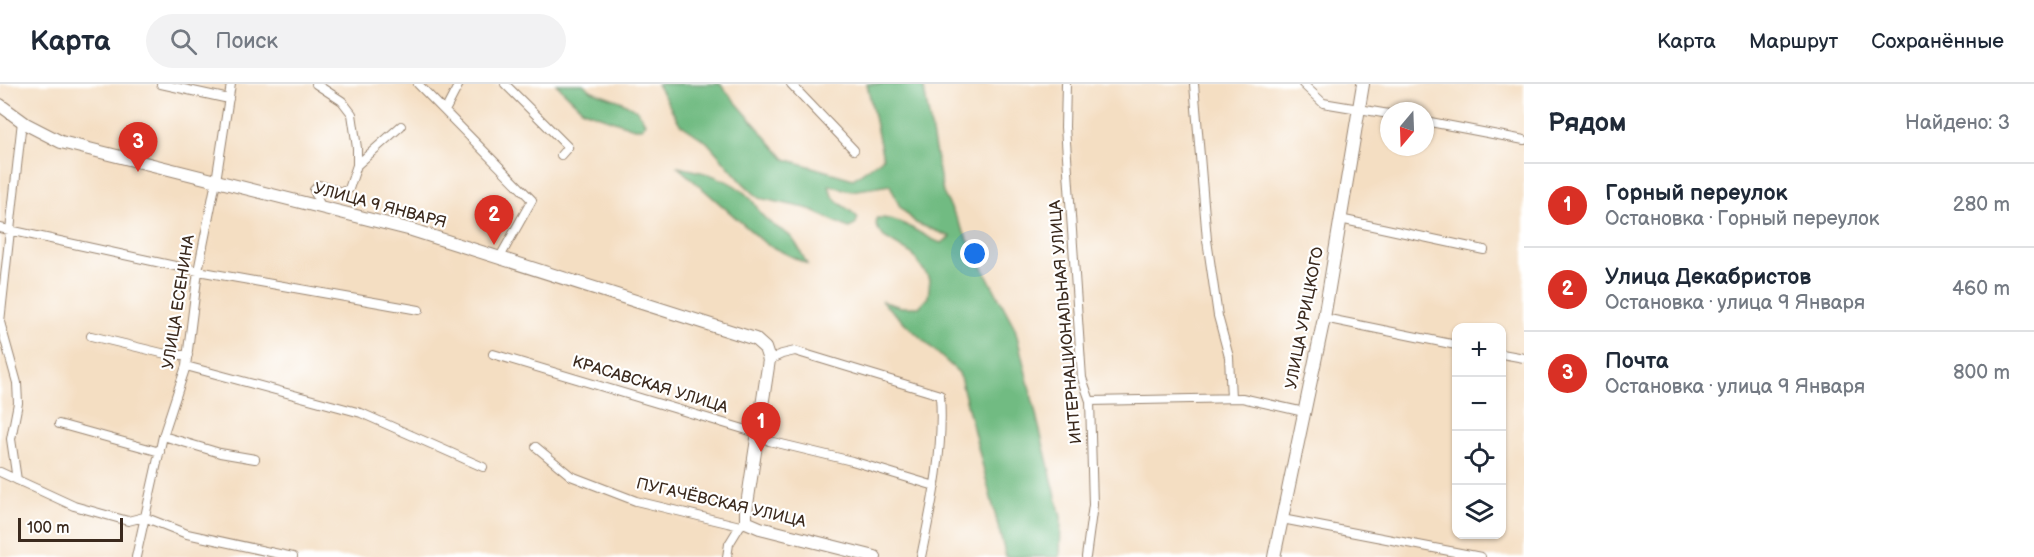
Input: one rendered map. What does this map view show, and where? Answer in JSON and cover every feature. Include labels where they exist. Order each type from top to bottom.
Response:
[{"type":"main road","name":"УЛИЦА УРИЦКОГО","points":[[1274,557],[1324,318],[1363,84]]},
{"type":"main road","name":"УЛИЦА 9 ЯНВАРЯ","points":[[0,105],[22,121],[61,142],[412,230],[500,257],[755,339],[765,348],[769,360]]},
{"type":"main road","points":[[743,524],[769,360]]},
{"type":"main road","name":"ПУГАЧЁВСКАЯ УЛИЦА","points":[[743,524],[875,557]]},
{"type":"street","points":[[161,84],[229,99]]},
{"type":"street","name":"УЛИЦА ЕСЕНИНА","points":[[136,557],[163,436],[186,366],[198,271],[216,181],[231,84]]},
{"type":"street","points":[[316,84],[342,101],[352,114],[357,148],[357,165],[349,189],[342,192],[319,185],[314,190],[321,207]]},
{"type":"street","points":[[418,84],[532,200],[500,257]]},
{"type":"street","points":[[445,111],[459,84]]},
{"type":"street","points":[[506,84],[568,147],[561,155]]},
{"type":"street","points":[[791,84],[854,150]]},
{"type":"street","name":"ИНТЕРНАЦИОНАЛЬНАЯ УЛИЦА","points":[[1066,84],[1065,127],[1082,378],[1090,401],[1093,505],[1086,557]]},
{"type":"street","points":[[1194,84],[1207,240],[1218,316],[1229,357],[1231,398]]},
{"type":"street","points":[[1303,84],[1323,103],[1380,112]]},
{"type":"street","points":[[17,480],[11,439],[18,403],[17,383],[0,322],[22,121]]},
{"type":"street","points":[[1434,123],[1524,140]]},
{"type":"street","points":[[357,165],[401,126]]},
{"type":"street","points":[[1340,219],[1484,250]]},
{"type":"street","points":[[0,228],[198,271],[418,310]]},
{"type":"street","points":[[1324,318],[1452,344]]},
{"type":"street","points":[[91,336],[170,355],[188,355]]},
{"type":"street","points":[[769,360],[795,351],[940,395],[942,422],[935,486],[921,557]]},
{"type":"street","name":"КРАСАВСКАЯ УЛИЦА","points":[[493,354],[757,433],[769,441],[852,461],[935,486]]},
{"type":"street","points":[[1506,355],[1524,358]]},
{"type":"street","points":[[186,366],[361,413],[483,466]]},
{"type":"street","points":[[1090,401],[1242,398],[1304,412]]},
{"type":"street","points":[[59,424],[160,452]]},
{"type":"street","points":[[163,436],[220,453],[255,459]]},
{"type":"street","name":"ПУГАЧЁВСКАЯ УЛИЦА","points":[[536,447],[571,476],[636,501],[743,524]]},
{"type":"street","points":[[0,472],[74,506],[128,521],[144,517],[187,534],[293,557]]},
{"type":"street","points":[[1282,519],[1452,555],[1480,557]]},
{"type":"street","points":[[727,557],[729,544],[743,524]]},
{"type":"green space","points":[[556,84],[583,84],[592,91],[637,110],[645,122],[642,128],[634,128],[583,110]]},
{"type":"green space","points":[[657,84],[720,84],[785,159],[853,179],[883,158],[867,84],[923,84],[943,193],[1015,328],[1061,517],[1060,557],[1006,557],[959,373],[881,301],[901,307],[919,307],[928,297],[930,279],[912,254],[884,237],[876,226],[877,218],[902,223],[941,243],[951,237],[916,223],[900,207],[890,185],[851,191],[829,185],[833,197],[858,218],[855,225],[849,228],[806,208],[759,198],[707,142],[680,124]]},
{"type":"green space","points":[[678,167],[717,177],[743,191],[764,218],[793,239],[807,264],[766,244]]},
{"type":"place","name":"Почта","points":[[138,172]]},
{"type":"place","name":"Улица Декабристов","points":[[494,245]]},
{"type":"place","name":"Горный переулок","points":[[761,452]]}]
